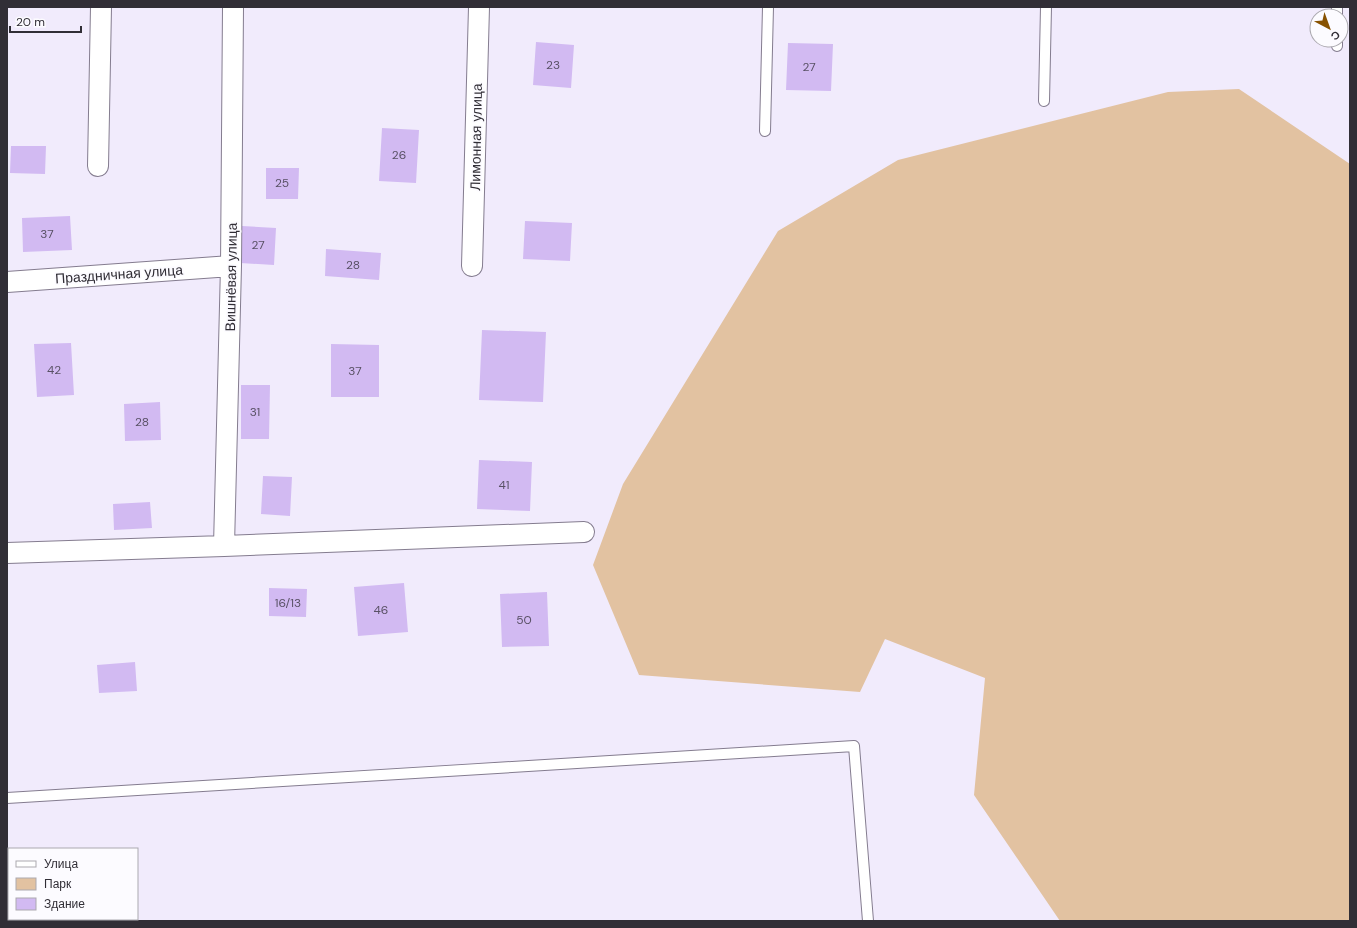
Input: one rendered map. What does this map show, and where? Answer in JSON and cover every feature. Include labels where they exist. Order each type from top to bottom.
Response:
[{"type":"street","points":[[98,166],[101,7]]},
{"type":"street","name":"Вишнёвая улица","points":[[224,546],[231,266],[233,7]]},
{"type":"street","name":"Лимонная улица","points":[[472,266],[479,7]]},
{"type":"street","name":"Праздничная улица","points":[[7,282],[231,266]]},
{"type":"street","points":[[7,553],[584,532]]},
{"type":"lane","points":[[765,131],[768,7]]},
{"type":"lane","points":[[1044,101],[1046,7]]},
{"type":"lane","points":[[7,798],[854,746],[868,921]]},
{"type":"green space","points":[[1239,89],[1350,164],[1350,921],[1060,921],[974,795],[985,678],[885,639],[860,692],[639,675],[593,565],[623,484],[778,231],[898,160],[1168,92]]},
{"type":"building","points":[[536,42],[574,45],[571,88],[533,85]]},
{"type":"building","points":[[788,43],[833,44],[831,91],[786,90]]},
{"type":"building","points":[[382,128],[419,130],[416,183],[379,181]]},
{"type":"building","points":[[11,146],[46,146],[45,174],[10,173]]},
{"type":"building","points":[[266,168],[299,168],[298,199],[266,199]]},
{"type":"building","points":[[70,216],[72,250],[23,252],[22,218]]},
{"type":"building","points":[[525,221],[572,223],[570,261],[523,259]]},
{"type":"building","points":[[242,226],[276,228],[274,265],[240,263]]},
{"type":"building","points":[[326,249],[381,253],[379,280],[325,276]]},
{"type":"building","points":[[482,330],[546,332],[543,402],[479,400]]},
{"type":"building","points":[[71,343],[74,395],[37,397],[34,344]]},
{"type":"building","points":[[331,344],[379,345],[379,397],[331,397]]},
{"type":"building","points":[[241,385],[270,385],[269,439],[241,439]]},
{"type":"building","points":[[160,402],[161,440],[125,441],[124,404]]},
{"type":"building","points":[[479,460],[532,462],[530,511],[477,509]]},
{"type":"building","points":[[263,476],[292,477],[290,516],[261,514]]},
{"type":"building","points":[[150,502],[152,528],[114,530],[113,504]]},
{"type":"building","points":[[404,583],[408,632],[358,636],[354,587]]},
{"type":"building","points":[[269,588],[307,589],[306,617],[269,616]]},
{"type":"building","points":[[547,592],[549,646],[502,647],[500,594]]},
{"type":"building","points":[[135,662],[137,691],[99,693],[97,665]]}]
